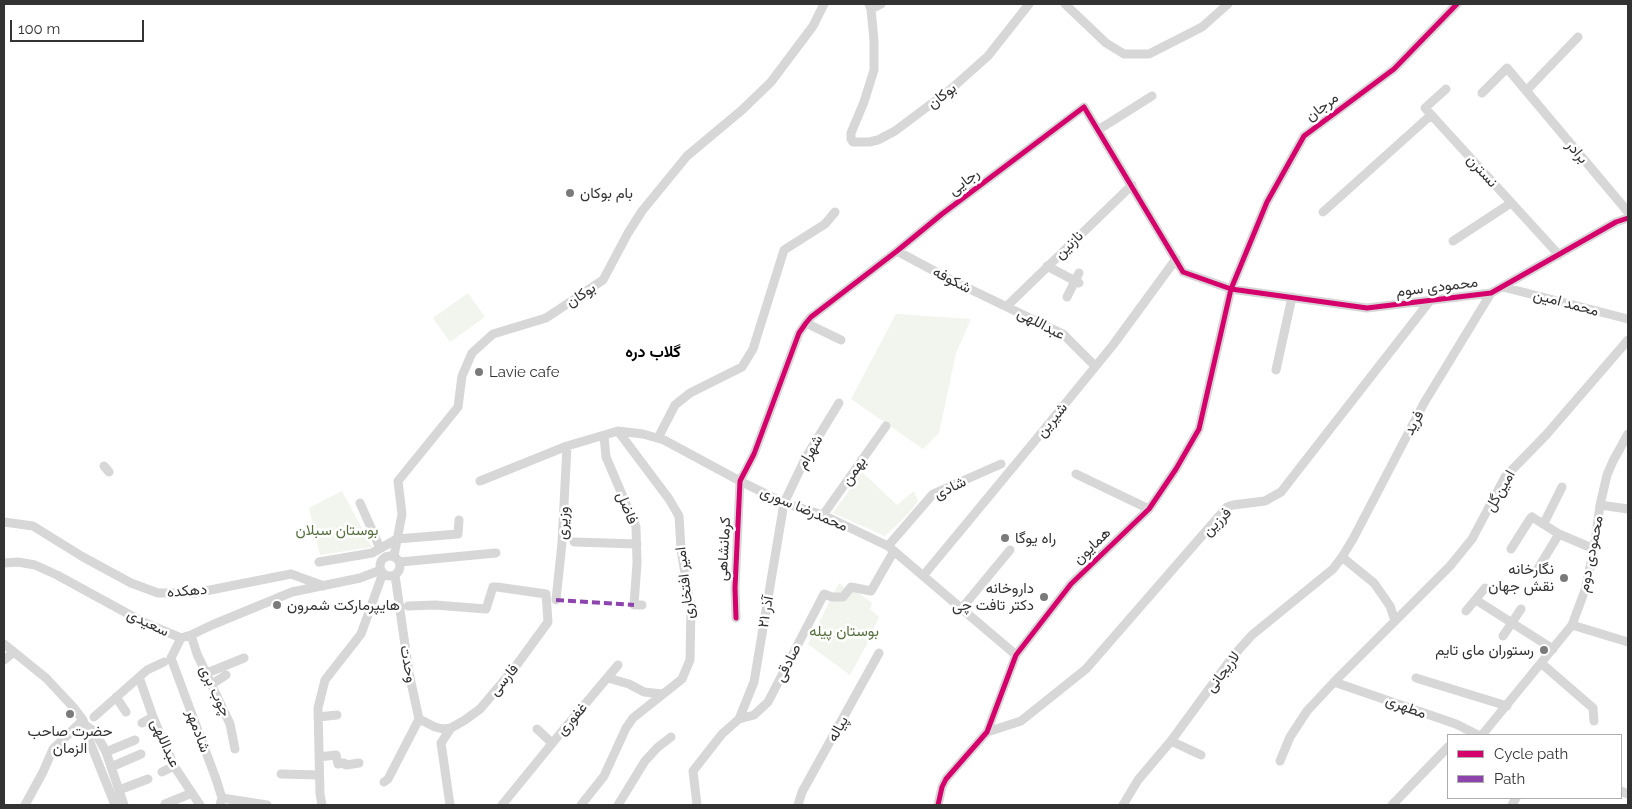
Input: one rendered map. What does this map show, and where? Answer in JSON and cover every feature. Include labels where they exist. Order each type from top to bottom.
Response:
[{"type":"street","name":"بوکان","points":[[397,559],[396,539],[402,514],[398,481],[458,407],[462,376],[472,353],[493,334],[546,318],[603,280],[642,211],[687,156],[742,110],[771,82],[813,26],[824,4]]},
{"type":"street","points":[[870,6],[881,4]]},
{"type":"street","name":"بوکان","points":[[870,6],[874,41],[874,70],[852,134],[851,139],[853,142],[878,140],[895,131],[951,90],[988,56],[1029,4]]},
{"type":"street","points":[[1065,4],[1106,43],[1124,54],[1149,54],[1202,27],[1228,4]]},
{"type":"street","name":"مرجان","points":[[1231,289],[1267,202],[1304,136],[1394,69],[1457,4]]},
{"type":"street","points":[[1526,91],[1578,37]]},
{"type":"street","name":"برادر","points":[[1482,92],[1507,68],[1628,212]]},
{"type":"street","points":[[1323,212],[1432,115],[1425,106],[1446,88]]},
{"type":"street","points":[[1098,130],[1152,96]]},
{"type":"street","name":"رجایی","points":[[740,482],[754,454],[796,342],[811,316],[1084,107],[1183,272],[1231,289]]},
{"type":"street","name":"نسترن","points":[[1432,115],[1558,255]]},
{"type":"street","name":"نازنین","points":[[1007,306],[1132,185]]},
{"type":"street","points":[[1453,241],[1512,203]]},
{"type":"street","points":[[658,438],[675,406],[690,393],[742,367],[753,349],[784,250],[825,224],[835,212]]},
{"type":"street","name":"محمودی سوم","points":[[1231,289],[1367,308],[1491,293],[1616,222],[1628,218]]},
{"type":"street","name":"شکوفه","points":[[897,251],[951,280],[1007,306]]},
{"type":"street","name":"شیرین","points":[[923,576],[1113,345],[1176,259]]},
{"type":"street","points":[[1047,266],[1078,279],[1067,297]]},
{"type":"street","name":"محمد امین","points":[[1503,286],[1628,319]]},
{"type":"street","name":"همایون","points":[[938,805],[946,779],[987,732],[1016,655],[1071,584],[1149,508],[1176,469],[1199,429],[1231,289]]},
{"type":"street","name":"فرید","points":[[1342,557],[1424,403],[1491,293]]},
{"type":"street","points":[[1276,370],[1292,298]]},
{"type":"street","name":"فرزین","points":[[987,732],[1021,721],[1086,669],[1227,507],[1265,501],[1281,492],[1429,302]]},
{"type":"street","name":"عبداللهی","points":[[1007,306],[1063,334],[1095,366]]},
{"type":"street","points":[[806,323],[841,340]]},
{"type":"street","name":"امین‌گل","points":[[1280,761],[1290,737],[1308,711],[1334,682],[1456,559],[1472,539],[1505,477],[1546,435],[1628,340]]},
{"type":"street","name":"شهرام","points":[[784,502],[806,457],[839,403]]},
{"type":"street","name":"بهمن","points":[[823,515],[886,426]]},
{"type":"street","name":"محمدرضا سوری","points":[[480,481],[567,446],[618,431],[658,438],[740,482],[784,502],[823,515],[891,548],[1016,655]]},
{"type":"street","name":"امیر افتخاری","points":[[581,805],[604,776],[626,728],[634,718],[682,679],[690,660],[690,608],[681,550],[679,516],[669,499],[618,431]]},
{"type":"street","name":"محمودی دوم","points":[[1483,734],[1572,625],[1585,590],[1594,549],[1600,505],[1610,468],[1628,434]]},
{"type":"street","name":"فاضل","points":[[604,436],[606,457],[636,527],[634,605],[642,605]]},
{"type":"street","name":"وزیری","points":[[556,600],[562,543],[567,446]]},
{"type":"street","name":"شادی","points":[[891,548],[933,494],[1002,464]]},
{"type":"street","points":[[1076,474],[1149,508]]},
{"type":"street","name":"کرمانشاهی","points":[[736,618],[735,588],[740,482]]},
{"type":"street","points":[[1544,524],[1562,487]]},
{"type":"street","name":"۲۱ آذر","points":[[739,719],[754,682],[784,502]]},
{"type":"street","points":[[360,503],[380,548]]},
{"type":"street","points":[[1600,505],[1628,510]]},
{"type":"street","points":[[1511,549],[1532,517],[1559,534],[1594,549]]},
{"type":"street","points":[[319,562],[372,553],[396,539],[458,534],[459,520]]},
{"type":"street","name":"دهکده","points":[[4,522],[33,526],[83,557],[131,583],[158,593],[195,593],[291,574],[325,586]]},
{"type":"street","points":[[1537,570],[1559,534]]},
{"type":"street","points":[[574,542],[637,544]]},
{"type":"street","name":"صادقی","points":[[697,805],[693,771],[722,734],[739,719],[754,715],[768,702],[824,594],[843,598],[851,587],[871,591],[891,548]]},
{"type":"street","points":[[962,608],[1010,550]]},
{"type":"street","points":[[397,559],[400,568],[395,575],[388,576],[382,571],[380,565],[382,559],[388,556],[397,559],[496,553]]},
{"type":"street","points":[[1342,557],[1374,583],[1390,606],[1395,621]]},
{"type":"street","name":"لاریجانی","points":[[1123,805],[1138,780],[1171,741],[1234,655],[1252,635],[1333,569],[1342,557]]},
{"type":"street","name":"سعیدی","points":[[4,564],[18,562],[35,565],[143,622],[181,638],[292,592],[325,586]]},
{"type":"street","points":[[325,586],[382,571]]},
{"type":"street","points":[[322,805],[319,775],[318,708],[325,680],[361,634],[382,571]]},
{"type":"street","name":"وحدت","points":[[395,575],[409,673],[420,719]]},
{"type":"street","name":"فارسی","points":[[408,606],[435,605],[486,609],[493,587],[546,594],[548,622],[514,670],[480,709],[450,728]]},
{"type":"street","points":[[1466,611],[1485,588]]},
{"type":"street","points":[[1476,600],[1553,649]]},
{"type":"street","points":[[1503,636],[1521,609]]},
{"type":"street","points":[[1572,625],[1628,642]]},
{"type":"street","name":"چوب بری","points":[[191,635],[197,654],[230,724],[235,749]]},
{"type":"street","points":[[94,717],[139,676],[167,660],[181,638]]},
{"type":"street","points":[[4,644],[46,678],[74,708],[84,723],[95,732],[106,752],[124,805]]},
{"type":"street","points":[[4,660],[14,652]]},
{"type":"street","name":"پیاله","points":[[798,805],[802,792],[879,653]]},
{"type":"street","points":[[207,673],[244,658]]},
{"type":"street","name":"شادمهر","points":[[167,660],[201,737],[221,802]]},
{"type":"street","points":[[1542,663],[1593,708],[1594,722]]},
{"type":"street","name":"غفوری","points":[[502,805],[618,665]]},
{"type":"street","name":"عبداللهی","points":[[139,676],[174,766],[200,805]]},
{"type":"street","points":[[212,684],[226,676]]},
{"type":"street","points":[[608,678],[629,684],[644,692],[662,694]]},
{"type":"street","points":[[1416,678],[1506,706]]},
{"type":"street","name":"مطهری","points":[[1334,682],[1456,724],[1476,734]]},
{"type":"street","points":[[116,697],[126,712]]},
{"type":"street","points":[[318,717],[337,715]]},
{"type":"street","points":[[142,722],[154,718]]},
{"type":"street","points":[[384,782],[420,719],[443,730],[450,728]]},
{"type":"street","points":[[25,805],[53,749],[84,723]]},
{"type":"street","points":[[84,723],[115,805]]},
{"type":"street","points":[[450,728],[441,743],[450,805]]},
{"type":"street","points":[[537,730],[552,743]]},
{"type":"street","points":[[618,805],[645,761],[658,747],[672,737]]},
{"type":"street","points":[[106,752],[135,740]]},
{"type":"street","points":[[1171,741],[1201,755]]},
{"type":"street","points":[[1392,805],[1447,748]]},
{"type":"street","points":[[111,767],[141,754]]},
{"type":"street","points":[[319,758],[336,755],[338,764],[359,763]]},
{"type":"street","points":[[162,772],[174,766]]},
{"type":"street","points":[[281,774],[319,775]]},
{"type":"street","points":[[119,790],[148,779]]},
{"type":"street","points":[[165,804],[192,793]]},
{"type":"street","points":[[221,802],[262,805]]},
{"type":"green space","points":[[468,293],[485,317],[450,342],[433,318]]},
{"type":"green space","points":[[896,314],[971,319],[956,353],[939,433],[923,449],[851,399]]},
{"type":"green space","points":[[862,472],[897,505],[914,491],[918,501],[908,514],[885,536],[833,513]]},
{"type":"green space","name":"بوستان سبلان","points":[[342,491],[372,547],[320,555],[309,508]]},
{"type":"green space","name":"بوستان پیله","points":[[839,583],[847,589],[852,588],[872,603],[870,609],[879,617],[850,675],[808,644]]},
{"type":"marked path","points":[[556,600],[634,605]]},
{"type":"cycle path","points":[[938,805],[946,779],[987,732],[1016,655],[1071,584],[1149,509],[1176,469],[1199,429],[1231,289],[1267,202],[1304,136],[1394,69],[1457,4]]},
{"type":"cycle path","points":[[736,618],[735,588],[740,481],[754,454],[799,333],[811,317],[942,214],[1084,107],[1183,272],[1231,289],[1367,308],[1491,293],[1616,222],[1628,218]]},
{"type":"place","name":"بام بوکان","points":[[570,193]]},
{"type":"place","name":"Lavie cafe","points":[[479,372]]},
{"type":"place","name":"راه یوگا","points":[[1005,538]]},
{"type":"place","name":"نگارخانه نقش جهان","points":[[1564,578]]},
{"type":"place","name":"داروخانه دکتر تافت چی","points":[[1044,597]]},
{"type":"place","name":"هایپرمارکت شمرون","points":[[277,605]]},
{"type":"place","name":"رستوران مای تایم","points":[[1544,650]]},
{"type":"place","name":"حضرت صاحب الزمان","points":[[70,714]]},
{"type":"district","name":"گلاب دره","points":[[653,352]]}]
